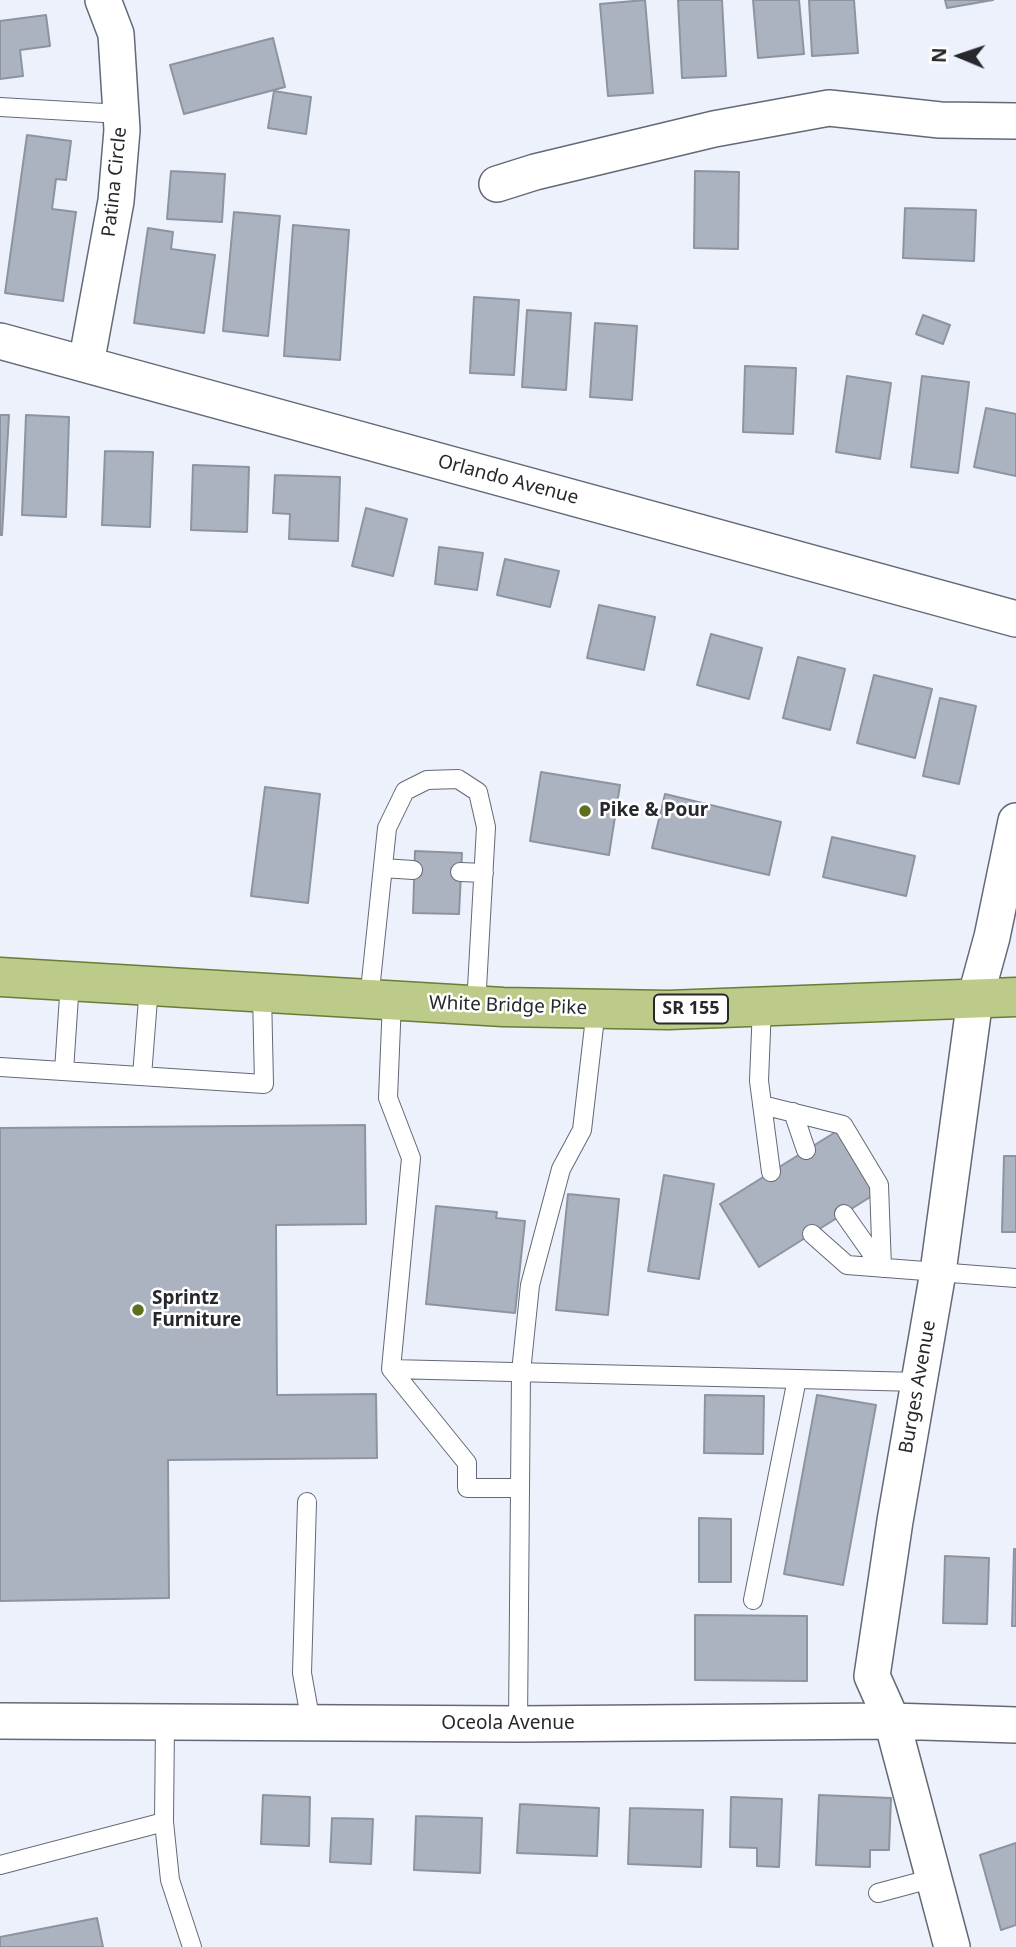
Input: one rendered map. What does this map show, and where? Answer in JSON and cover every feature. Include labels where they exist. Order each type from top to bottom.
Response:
[{"type":"main road","name":"White Bridge Pike","points":[[0,977],[476,1006],[596,1009],[668,1010],[1016,997]]},
{"type":"street","name":"Patina Circle","points":[[86,364],[116,201],[122,130],[116,34],[103,0]]},
{"type":"street","points":[[497,184],[535,172],[714,129],[829,108],[940,120],[1016,121]]},
{"type":"street","name":"Orlando Avenue","points":[[0,341],[1016,619]]},
{"type":"street","name":"Burges Avenue","points":[[952,1947],[892,1721],[872,1676],[938,1272],[975,999],[992,937],[1016,821]]},
{"type":"street","name":"Oceola Avenue","points":[[0,1721],[517,1724],[892,1721],[1016,1725]]},
{"type":"lane","points":[[0,107],[121,114]]},
{"type":"lane","points":[[476,1006],[486,827],[478,792],[458,779],[427,779],[405,791],[387,828],[383,868],[380,1000],[388,1098],[411,1158],[391,1368],[467,1463],[467,1488],[520,1488]]},
{"type":"lane","points":[[383,868],[414,870]]},
{"type":"lane","points":[[460,872],[484,873]]},
{"type":"lane","points":[[64,1071],[70,981]]},
{"type":"lane","points":[[142,1076],[149,986]]},
{"type":"lane","points":[[0,1067],[264,1084],[262,993]]},
{"type":"lane","points":[[762,1006],[759,1081],[771,1172]]},
{"type":"lane","points":[[517,1724],[521,1372],[530,1285],[561,1169],[582,1130],[596,1009]]},
{"type":"lane","points":[[762,1105],[843,1125],[879,1185],[882,1268]]},
{"type":"lane","points":[[793,1112],[806,1150]]},
{"type":"lane","points":[[844,1214],[882,1268]]},
{"type":"lane","points":[[812,1234],[847,1265],[1016,1278]]},
{"type":"lane","points":[[391,1368],[919,1382]]},
{"type":"lane","points":[[753,1600],[797,1379]]},
{"type":"lane","points":[[307,1502],[302,1673],[311,1723]]},
{"type":"lane","points":[[165,1722],[164,1822],[170,1880],[192,1947]]},
{"type":"lane","points":[[0,1865],[164,1822]]},
{"type":"lane","points":[[878,1893],[934,1878]]},
{"type":"building","points":[[645,0],[653,93],[608,96],[600,4]]},
{"type":"building","points":[[678,0],[722,0],[726,76],[682,78]]},
{"type":"building","points":[[753,0],[799,0],[804,54],[758,58]]},
{"type":"building","points":[[809,0],[854,0],[858,53],[812,56]]},
{"type":"building","points":[[945,0],[993,0],[947,8]]},
{"type":"building","points":[[46,15],[50,46],[20,50],[23,76],[0,79],[0,21]]},
{"type":"building","points":[[273,38],[285,87],[184,114],[170,65]]},
{"type":"building","points":[[274,91],[311,97],[306,134],[268,128]]},
{"type":"building","points":[[27,135],[71,141],[66,180],[56,179],[52,209],[76,212],[63,301],[5,293]]},
{"type":"building","points":[[171,171],[225,174],[222,222],[167,219]]},
{"type":"building","points":[[695,171],[739,172],[738,249],[694,248]]},
{"type":"building","points":[[905,208],[976,210],[974,261],[903,258]]},
{"type":"building","points":[[234,212],[280,216],[268,336],[223,331]]},
{"type":"building","points":[[293,225],[349,230],[340,360],[284,356]]},
{"type":"building","points":[[148,228],[173,232],[171,249],[215,255],[204,333],[134,323]]},
{"type":"building","points":[[474,297],[519,300],[514,375],[470,373]]},
{"type":"building","points":[[527,310],[571,313],[566,390],[522,387]]},
{"type":"building","points":[[923,315],[950,325],[943,344],[916,334]]},
{"type":"building","points":[[595,323],[637,326],[632,400],[590,397]]},
{"type":"building","points":[[745,366],[796,368],[793,434],[743,432]]},
{"type":"building","points":[[847,376],[891,383],[880,459],[836,452]]},
{"type":"building","points":[[922,376],[969,382],[958,473],[911,467]]},
{"type":"building","points":[[986,408],[1016,414],[1016,476],[974,467]]},
{"type":"building","points":[[0,415],[9,415],[2,535],[0,535]]},
{"type":"building","points":[[26,415],[69,417],[66,517],[22,515]]},
{"type":"building","points":[[105,451],[153,452],[150,527],[102,525]]},
{"type":"building","points":[[193,465],[249,467],[247,532],[191,530]]},
{"type":"building","points":[[275,475],[340,477],[338,541],[289,539],[290,514],[273,513]]},
{"type":"building","points":[[366,508],[407,519],[393,576],[352,566]]},
{"type":"building","points":[[439,547],[483,553],[477,590],[435,584]]},
{"type":"building","points":[[505,559],[559,571],[550,607],[497,595]]},
{"type":"building","points":[[599,605],[655,617],[644,670],[587,658]]},
{"type":"building","points":[[711,634],[762,648],[749,699],[697,685]]},
{"type":"building","points":[[798,657],[845,669],[830,730],[783,718]]},
{"type":"building","points":[[874,675],[932,689],[915,758],[857,743]]},
{"type":"building","points":[[940,698],[976,706],[959,784],[923,776]]},
{"type":"building","points":[[541,772],[620,785],[609,855],[530,841]]},
{"type":"building","points":[[265,787],[320,794],[308,903],[251,896]]},
{"type":"building","points":[[665,794],[781,822],[769,875],[652,848]]},
{"type":"building","points":[[832,837],[915,856],[906,896],[823,877]]},
{"type":"building","points":[[415,851],[462,853],[459,914],[413,913]]},
{"type":"building","name":"Sprintz Furniture","points":[[365,1125],[366,1224],[276,1225],[277,1395],[376,1394],[377,1458],[168,1460],[169,1598],[0,1601],[0,1128]]},
{"type":"building","points":[[837,1131],[875,1194],[759,1267],[720,1204]]},
{"type":"building","points":[[1004,1156],[1016,1156],[1016,1232],[1002,1232]]},
{"type":"building","points":[[664,1175],[714,1184],[699,1279],[648,1271]]},
{"type":"building","points":[[568,1194],[619,1199],[608,1315],[556,1310]]},
{"type":"building","points":[[436,1206],[497,1212],[496,1218],[525,1221],[515,1313],[426,1304]]},
{"type":"building","points":[[705,1395],[764,1396],[763,1454],[704,1453]]},
{"type":"building","points":[[817,1395],[876,1405],[843,1585],[784,1574]]},
{"type":"building","points":[[699,1518],[731,1519],[731,1582],[699,1582]]},
{"type":"building","points":[[1014,1549],[1016,1626],[1012,1626]]},
{"type":"building","points":[[945,1556],[989,1558],[987,1624],[943,1623]]},
{"type":"building","points":[[695,1615],[807,1616],[807,1681],[695,1680]]},
{"type":"building","points":[[263,1795],[310,1797],[309,1846],[261,1844]]},
{"type":"building","points":[[819,1795],[891,1798],[889,1850],[870,1850],[870,1867],[816,1865]]},
{"type":"building","points":[[731,1797],[782,1799],[779,1867],[757,1866],[757,1848],[730,1847]]},
{"type":"building","points":[[520,1804],[599,1808],[597,1856],[517,1853]]},
{"type":"building","points":[[630,1808],[703,1810],[701,1867],[628,1864]]},
{"type":"building","points":[[416,1816],[482,1818],[480,1873],[414,1870]]},
{"type":"building","points":[[332,1818],[373,1819],[371,1864],[330,1862]]},
{"type":"building","points":[[1016,1843],[1016,1925],[1001,1930],[980,1855]]},
{"type":"building","points":[[97,1918],[103,1947],[0,1947],[0,1937]]},
{"type":"place","name":"Pike & Pour","points":[[585,811]]},
{"type":"place","name":"Sprintz Furniture","points":[[138,1310]]}]
